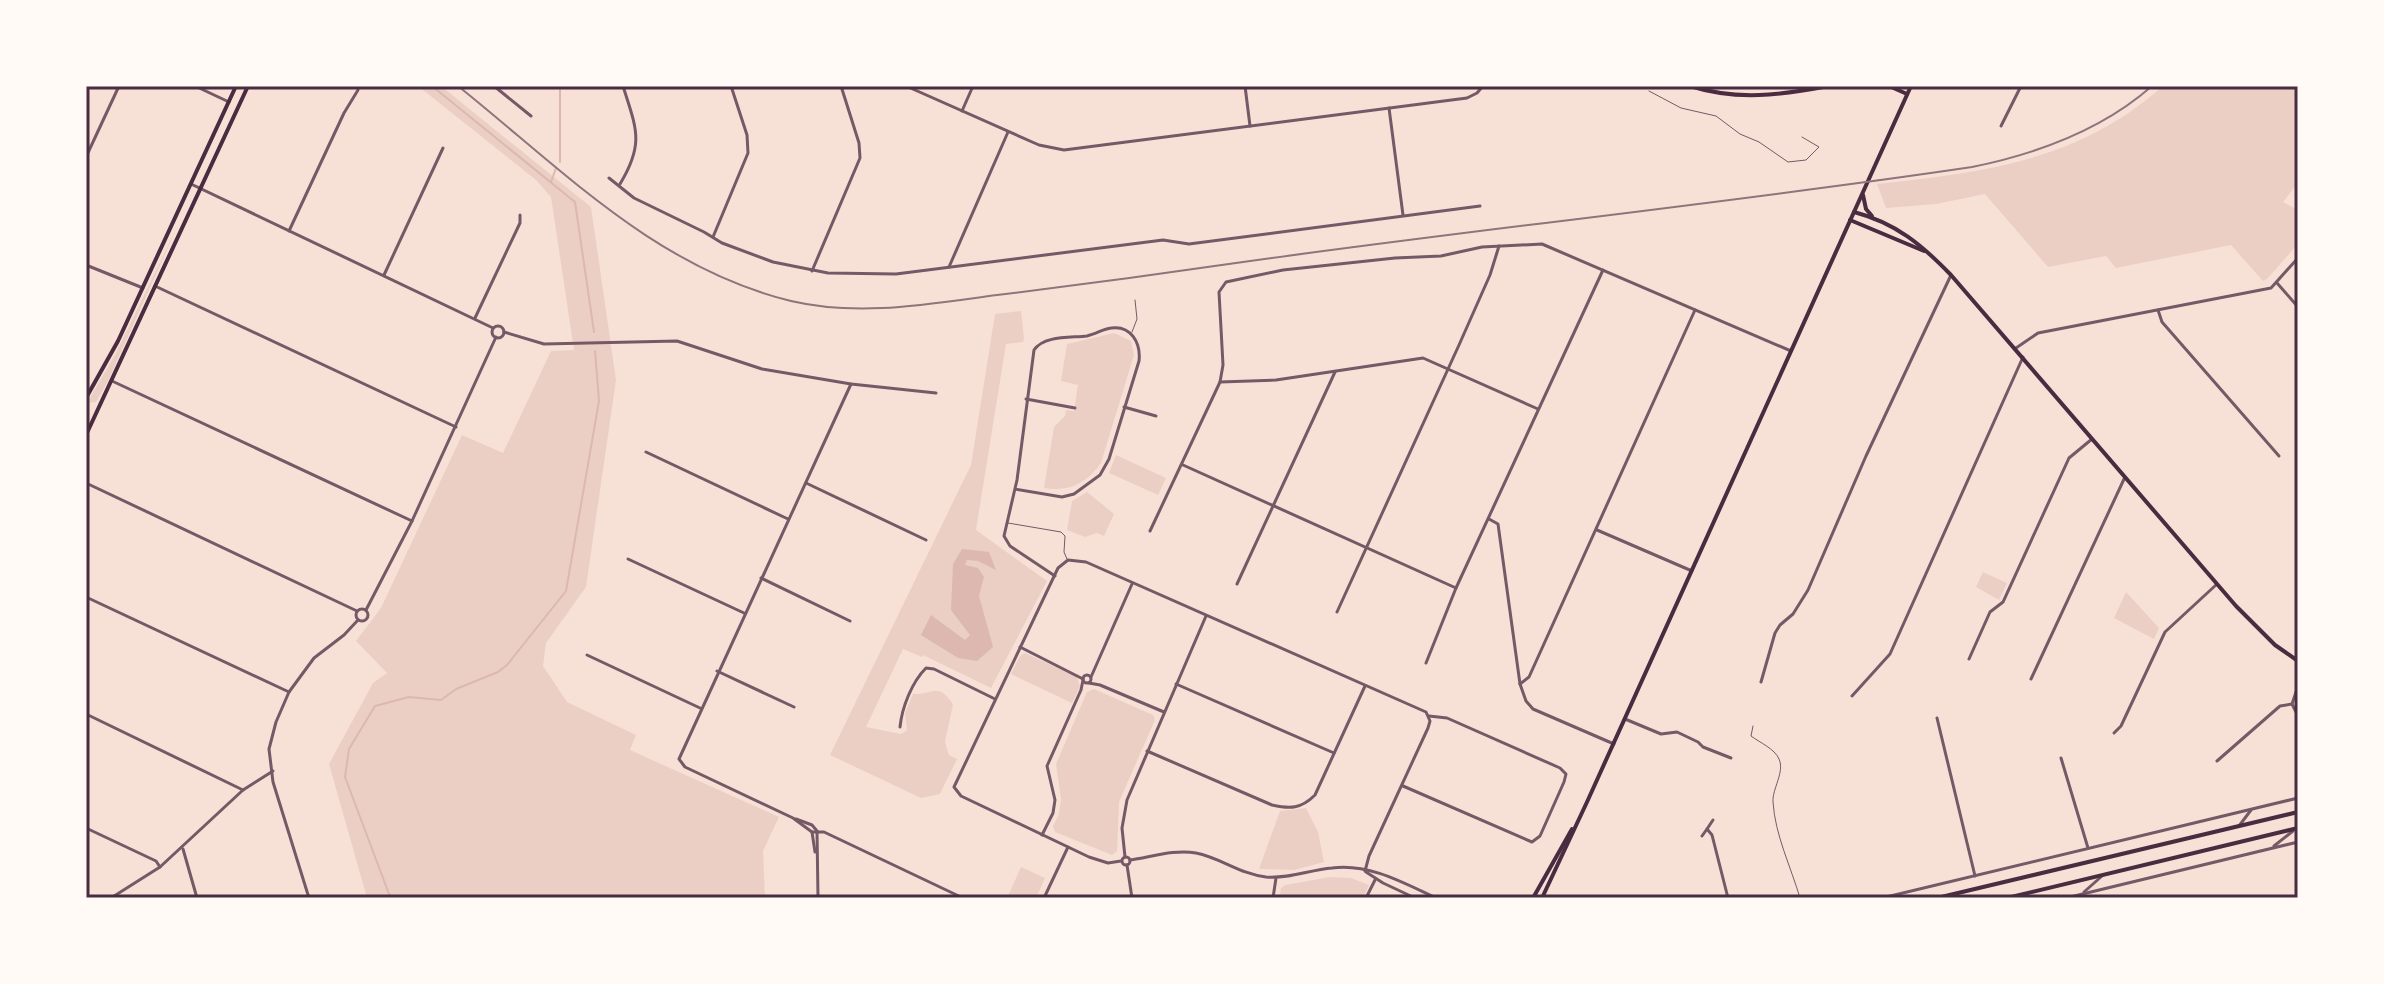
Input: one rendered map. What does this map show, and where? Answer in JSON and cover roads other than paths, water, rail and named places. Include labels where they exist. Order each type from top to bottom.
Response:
[{"type":"main road","points":[[86,398],[114,349],[236,86]]},
{"type":"main road","points":[[86,435],[248,86]]},
{"type":"main road","points":[[1690,86],[1750,97],[1829,86]]},
{"type":"main road","points":[[1889,86],[1907,94]]},
{"type":"main road","points":[[1542,898],[1911,86]]},
{"type":"main road","points":[[229,102],[238,106]]},
{"type":"main road","points":[[1862,192],[1866,209],[1876,220]]},
{"type":"main road","points":[[1853,212],[1915,239],[1951,275],[2217,584],[2256,627],[2298,661]]},
{"type":"main road","points":[[1850,220],[1926,252]]},
{"type":"main road","points":[[1533,898],[1587,802]]},
{"type":"main road","points":[[1937,898],[2298,812]]},
{"type":"main road","points":[[2007,898],[2297,828]]},
{"type":"street","points":[[87,154],[119,86]]},
{"type":"street","points":[[195,86],[229,102]]},
{"type":"street","points":[[494,86],[531,116]]},
{"type":"street","points":[[619,185],[637,144],[637,131],[623,86]]},
{"type":"street","points":[[712,238],[748,153],[747,135],[731,86]]},
{"type":"street","points":[[812,271],[860,158],[859,143],[841,86]]},
{"type":"street","points":[[906,86],[1039,145],[1064,150],[1467,98],[1483,86]]},
{"type":"street","points":[[962,111],[973,86]]},
{"type":"street","points":[[1245,86],[1250,126]]},
{"type":"street","points":[[2001,126],[2021,86]]},
{"type":"street","points":[[289,231],[344,113],[358,90]]},
{"type":"street","points":[[1389,108],[1403,217]]},
{"type":"street","points":[[949,267],[1008,131]]},
{"type":"street","points":[[384,275],[443,148]]},
{"type":"street","points":[[609,178],[634,198],[756,257],[812,271],[881,275],[1163,240],[1189,244],[1480,206]]},
{"type":"street","points":[[191,184],[493,328],[500,326],[504,332],[544,344],[677,341],[762,369],[851,384],[936,393]]},
{"type":"street","points":[[475,318],[520,223],[520,215]]},
{"type":"street","points":[[1150,531],[1220,382],[1223,365],[1219,292],[1226,282],[1283,270],[1441,256],[1482,247],[1542,244],[1791,351]]},
{"type":"street","points":[[1337,612],[1490,275],[1499,246]]},
{"type":"street","points":[[2015,348],[2038,333],[2264,290],[2277,283],[2298,258]]},
{"type":"street","points":[[86,265],[143,288]]},
{"type":"street","points":[[1426,663],[1456,588],[1603,270]]},
{"type":"street","points":[[1761,682],[1775,633],[1793,614],[1808,590],[1866,456],[1951,275]]},
{"type":"street","points":[[2277,283],[2298,307]]},
{"type":"street","points":[[155,286],[456,427]]},
{"type":"street","points":[[1520,684],[1529,677],[1695,310]]},
{"type":"street","points":[[2158,310],[2162,322],[2279,456]]},
{"type":"street","points":[[493,328],[496,337]]},
{"type":"street","points":[[1015,489],[1062,497],[1074,494],[1107,466],[1140,355],[1131,334],[1111,328],[1092,335],[1042,342],[1034,350],[1005,542],[1055,576]]},
{"type":"street","points":[[309,898],[273,782],[269,749],[276,722],[289,692],[314,658],[358,620],[366,619],[366,610],[412,521],[496,337],[504,332]]},
{"type":"street","points":[[1852,696],[1890,654],[2023,357]]},
{"type":"street","points":[[1220,382],[1276,380],[1423,358],[1538,409]]},
{"type":"street","points":[[1237,584],[1335,372]]},
{"type":"street","points":[[112,381],[412,521]]},
{"type":"street","points":[[818,898],[815,832],[812,825],[683,765],[679,755],[851,384]]},
{"type":"street","points":[[1026,399],[1075,408]]},
{"type":"street","points":[[1124,407],[1156,416]]},
{"type":"street","points":[[1969,659],[1990,612],[2003,602],[2069,458],[2092,439]]},
{"type":"street","points":[[646,452],[788,519]]},
{"type":"street","points":[[1183,465],[1456,588]]},
{"type":"street","points":[[2031,679],[2125,477]]},
{"type":"street","points":[[86,483],[357,611],[366,610]]},
{"type":"street","points":[[806,483],[926,540]]},
{"type":"street","points":[[1489,519],[1498,524],[1520,684],[1526,701],[1533,709],[1614,744]]},
{"type":"street","points":[[1597,530],[1692,571]]},
{"type":"street","points":[[628,559],[744,613]]},
{"type":"street","points":[[1132,898],[1128,863],[1123,859],[1103,862],[954,791],[955,780],[1058,568],[1068,560],[1081,560],[1421,709],[1429,716],[1447,718],[1560,768],[1566,774],[1540,836],[1532,842],[1402,785]]},
{"type":"street","points":[[761,578],[850,621]]},
{"type":"street","points":[[1042,835],[1053,813],[1055,800],[1047,766],[1132,584]]},
{"type":"street","points":[[2114,733],[2121,726],[2165,632],[2217,584]]},
{"type":"street","points":[[86,597],[289,692]]},
{"type":"street","points":[[357,611],[358,620]]},
{"type":"street","points":[[1123,859],[1123,814],[1206,616]]},
{"type":"street","points":[[1020,647],[1164,712]]},
{"type":"street","points":[[587,655],[700,708]]},
{"type":"street","points":[[900,727],[903,709],[926,668],[995,699]]},
{"type":"street","points":[[717,671],[794,707]]},
{"type":"street","points":[[1176,684],[1334,753]]},
{"type":"street","points":[[1147,751],[1272,805],[1287,809],[1300,807],[1315,795],[1365,686]]},
{"type":"street","points":[[2298,686],[2292,704],[2298,716]]},
{"type":"street","points":[[2217,761],[2280,706],[2292,704]]},
{"type":"street","points":[[86,714],[243,790]]},
{"type":"street","points":[[1365,871],[1428,728],[1429,716]]},
{"type":"street","points":[[1937,718],[1975,876]]},
{"type":"street","points":[[1625,719],[1661,734],[1677,732],[1731,758]]},
{"type":"street","points":[[2061,758],[2088,848]]},
{"type":"street","points":[[111,898],[183,849],[243,790],[273,771]]},
{"type":"street","points":[[1882,898],[2298,798]]},
{"type":"street","points":[[2239,826],[2252,810]]},
{"type":"street","points":[[1702,836],[1713,820]]},
{"type":"street","points":[[86,828],[156,861],[160,867]]},
{"type":"street","points":[[2272,848],[2297,828]]},
{"type":"street","points":[[1707,829],[1712,835],[1728,898]]},
{"type":"street","points":[[815,832],[963,898]]},
{"type":"street","points":[[2066,898],[2298,842]]},
{"type":"street","points":[[1044,898],[1068,847]]},
{"type":"street","points":[[183,849],[197,898]]},
{"type":"street","points":[[1128,863],[1192,852],[1247,873],[1276,877],[1333,868],[1365,871],[1390,876],[1436,898]]},
{"type":"street","points":[[1365,871],[1415,898]]},
{"type":"street","points":[[1366,898],[1378,873]]},
{"type":"street","points":[[2082,894],[2102,876]]},
{"type":"street","points":[[1273,898],[1276,877]]},
{"type":"lane","points":[[1649,91],[1681,108],[1716,116],[1788,162],[1809,159],[1819,147],[1802,137]]},
{"type":"lane","points":[[1131,334],[1137,319],[1135,300]]},
{"type":"lane","points":[[1006,523],[1061,532],[1065,536],[1064,552],[1068,560]]},
{"type":"lane","points":[[1751,736],[1753,726]]},
{"type":"lane","points":[[1745,739],[1751,736]]},
{"type":"lane","points":[[1751,736],[1779,757],[1781,763],[1773,802],[1784,854],[1800,898]]},
{"type":"waterway","points":[[432,86],[575,202],[594,332]]},
{"type":"waterway","points":[[560,86],[560,162]]},
{"type":"waterway","points":[[551,182],[556,168]]},
{"type":"waterway","points":[[394,898],[389,894],[345,777],[349,749],[375,706],[409,697],[441,700],[456,689],[498,672],[566,591],[599,401],[595,351]]},
{"type":"railway","points":[[458,86],[613,213],[697,265],[742,286],[791,301],[868,309],[946,302],[1972,167],[2020,155],[2090,128],[2133,102],[2152,86]]}]
